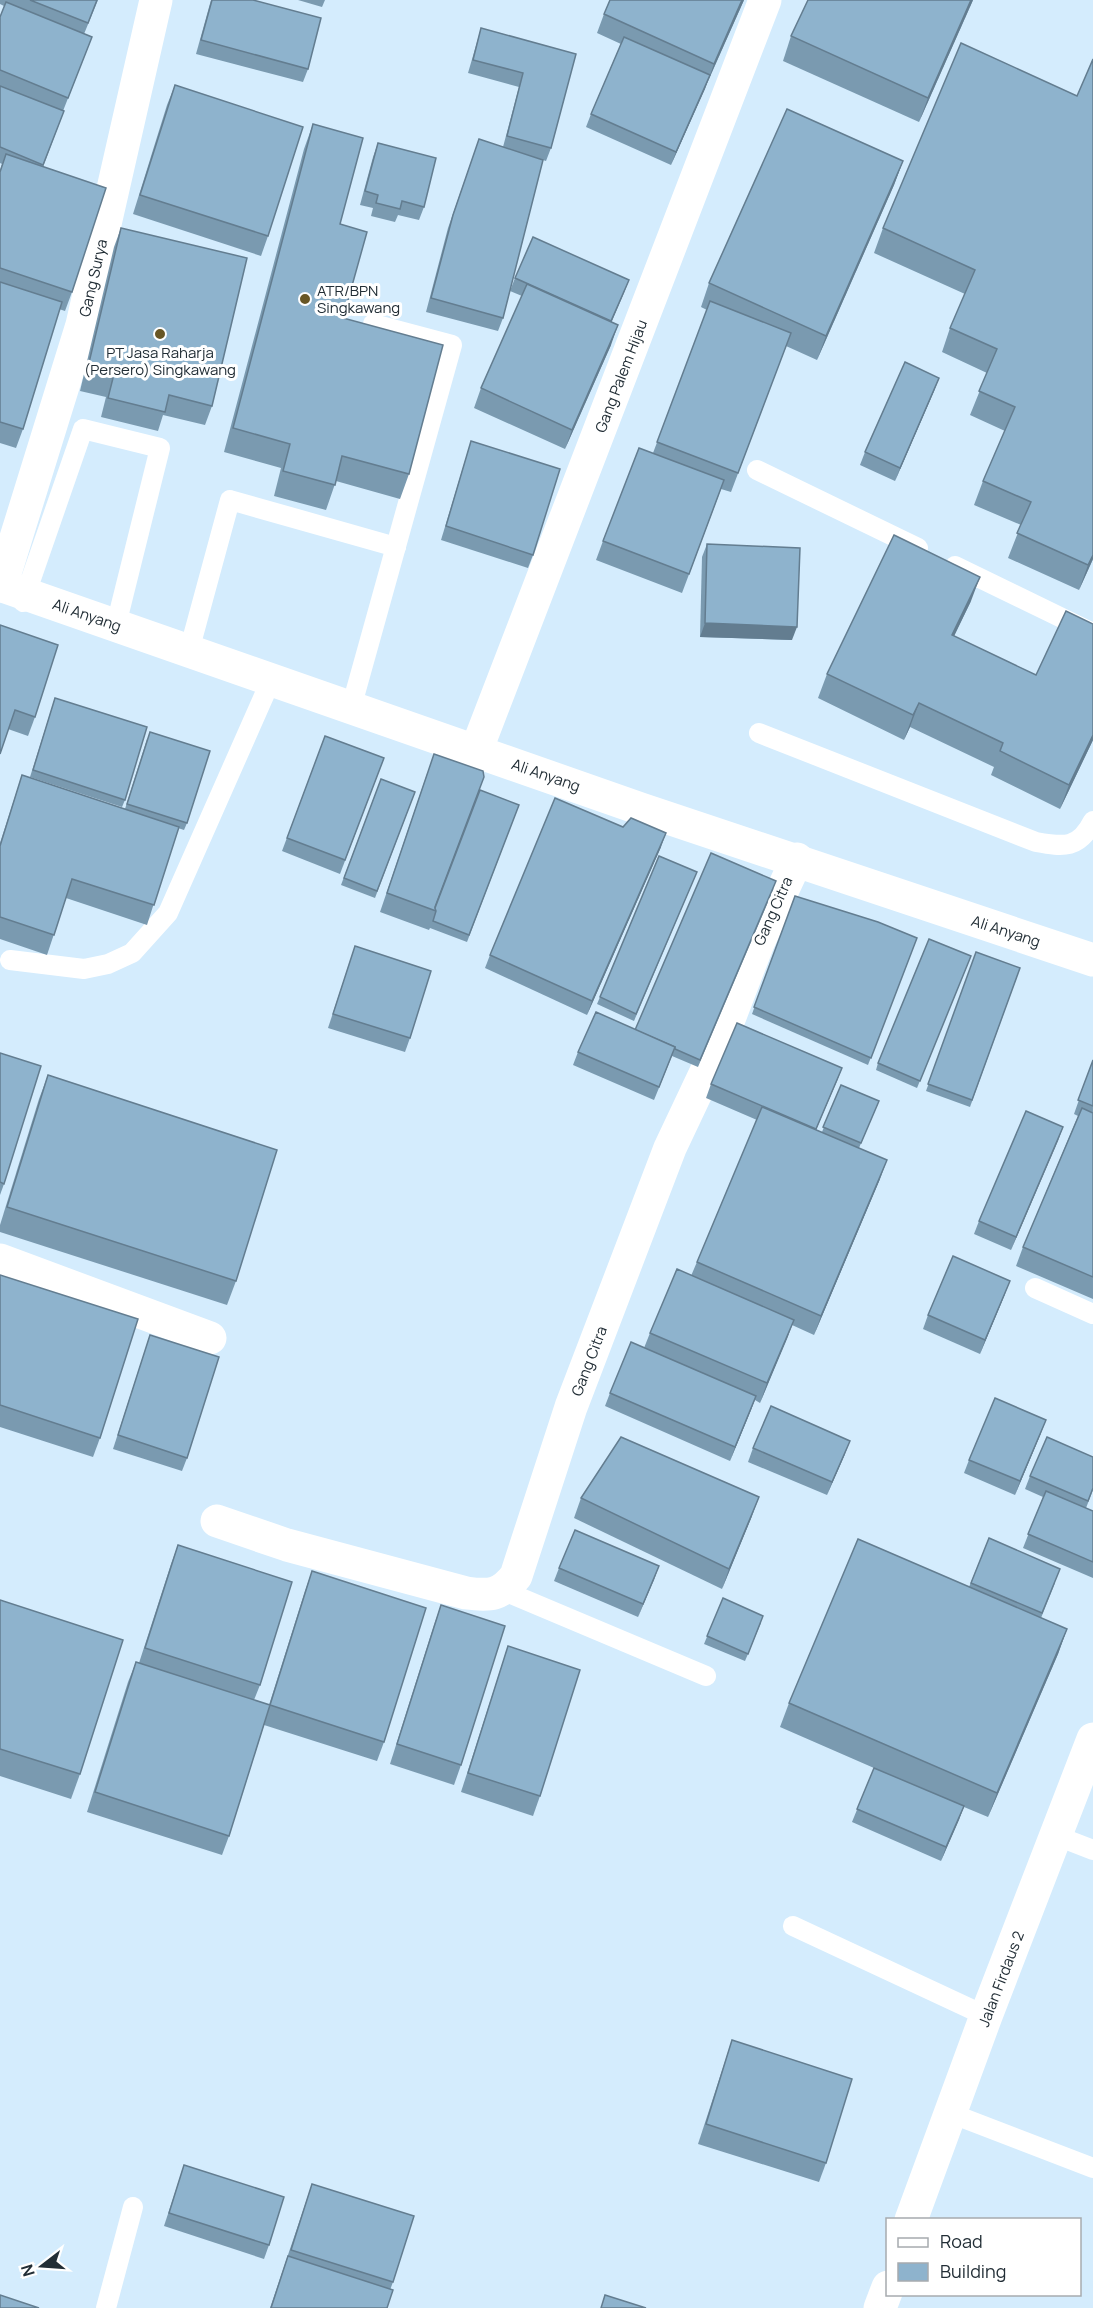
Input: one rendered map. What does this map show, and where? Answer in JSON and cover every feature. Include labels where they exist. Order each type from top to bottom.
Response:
[{"type":"street","name":"Gang Surya","points":[[8,591],[82,325],[156,0]]},
{"type":"street","name":"Gang Palem Hijau","points":[[476,751],[765,0]]},
{"type":"street","name":"Ali Anyang","points":[[8,591],[116,625],[476,751],[1093,960]]},
{"type":"street","name":"Gang Citra","points":[[504,1591],[516,1576],[572,1407],[670,1148],[721,1040],[758,944],[797,859]]},
{"type":"street","points":[[0,1260],[210,1338]]},
{"type":"street","points":[[217,1521],[287,1545],[466,1593],[484,1595],[504,1591]]},
{"type":"street","name":"Jalan Firdaus 2","points":[[912,2218],[986,2016],[1093,1739]]},
{"type":"street","points":[[880,2308],[886,2292]]},
{"type":"lane","points":[[351,708],[452,345],[373,324]]},
{"type":"lane","points":[[8,591],[83,429],[160,448],[116,625]]},
{"type":"lane","points":[[757,470],[1093,633]]},
{"type":"lane","points":[[189,651],[230,500],[396,547]]},
{"type":"lane","points":[[10,960],[84,969],[108,964],[132,953],[168,913],[271,680]]},
{"type":"lane","points":[[759,733],[1036,842],[1064,847],[1085,836],[1093,821]]},
{"type":"lane","points":[[1035,1288],[1093,1314]]},
{"type":"lane","points":[[504,1591],[706,1676]]},
{"type":"lane","points":[[1057,1836],[1093,1850]]},
{"type":"lane","points":[[794,1926],[986,2016]]},
{"type":"lane","points":[[950,2113],[1093,2168]]},
{"type":"lane","points":[[106,2308],[132,2207]]},
{"type":"building","points":[[30,0],[97,0],[88,23]]},
{"type":"building","points":[[212,0],[253,0],[321,18],[308,69],[201,40]]},
{"type":"building","points":[[610,0],[742,0],[714,64],[604,14]]},
{"type":"building","points":[[808,0],[971,0],[928,98],[791,36]]},
{"type":"building","points":[[6,2],[92,37],[68,98],[0,70],[0,17]]},
{"type":"building","points":[[481,28],[576,54],[551,148],[507,136],[523,73],[473,60]]},
{"type":"building","points":[[624,37],[710,75],[676,152],[591,114]]},
{"type":"building","points":[[961,43],[1077,96],[1093,59],[1093,555],[1088,565],[1017,533],[1031,502],[983,481],[1015,407],[979,391],[997,349],[950,328],[975,270],[883,228]]},
{"type":"building","points":[[175,85],[303,127],[268,236],[140,195]]},
{"type":"building","points":[[0,86],[64,111],[43,165],[0,147]]},
{"type":"building","points":[[787,109],[903,161],[826,336],[709,283]]},
{"type":"building","name":"ATR/BPN Singkawang","points":[[313,124],[363,138],[340,224],[367,232],[343,318],[443,345],[409,474],[342,456],[335,485],[283,471],[290,444],[233,428]]},
{"type":"building","points":[[479,139],[543,160],[503,318],[431,298],[453,215]]},
{"type":"building","points":[[378,143],[436,158],[424,207],[402,201],[400,209],[376,203],[378,195],[365,191]]},
{"type":"building","points":[[6,154],[106,188],[72,292],[0,268],[0,172]]},
{"type":"building","name":"PT Jasa Raharja (Persero) Singkawang","points":[[121,228],[247,258],[212,406],[169,395],[165,412],[108,398],[113,378],[87,371]]},
{"type":"building","points":[[533,237],[629,280],[611,321],[515,278]]},
{"type":"building","points":[[0,282],[62,302],[23,429],[0,422]]},
{"type":"building","points":[[527,284],[618,325],[572,430],[481,388]]},
{"type":"building","points":[[710,301],[791,333],[738,473],[657,442]]},
{"type":"building","points":[[905,362],[939,378],[900,468],[865,452]]},
{"type":"building","points":[[471,441],[560,469],[533,555],[446,526]]},
{"type":"building","points":[[639,448],[724,480],[689,574],[603,541]]},
{"type":"building","points":[[894,535],[980,577],[952,635],[1036,675],[1066,611],[1093,624],[1093,735],[1069,785],[1000,751],[1003,743],[919,703],[913,715],[827,674]]},
{"type":"building","points":[[707,544],[800,548],[797,627],[705,623]]},
{"type":"building","points":[[0,625],[58,645],[35,717],[15,710],[0,754]]},
{"type":"building","points":[[55,698],[147,727],[125,800],[33,770]]},
{"type":"building","points":[[150,732],[210,751],[187,823],[127,804]]},
{"type":"building","points":[[325,736],[384,758],[345,860],[287,838]]},
{"type":"building","points":[[434,754],[483,771],[484,777],[435,907],[436,911],[387,893]]},
{"type":"building","points":[[22,775],[179,827],[154,905],[72,879],[54,935],[0,917],[0,846]]},
{"type":"building","points":[[381,779],[415,792],[377,891],[344,878]]},
{"type":"building","points":[[480,790],[519,805],[469,935],[433,921],[435,908]]},
{"type":"building","points":[[555,798],[623,827],[631,818],[666,833],[592,1001],[490,955]]},
{"type":"building","points":[[711,853],[776,881],[700,1060],[635,1030]]},
{"type":"building","points":[[659,856],[697,872],[636,1014],[600,997]]},
{"type":"building","points":[[795,896],[878,922],[917,938],[871,1058],[754,1007]]},
{"type":"building","points":[[929,939],[971,956],[920,1081],[878,1063]]},
{"type":"building","points":[[355,946],[431,971],[410,1038],[333,1014]]},
{"type":"building","points":[[976,952],[1020,968],[972,1100],[928,1084]]},
{"type":"building","points":[[596,1012],[675,1047],[659,1087],[578,1052]]},
{"type":"building","points":[[737,1023],[842,1068],[816,1129],[711,1084]]},
{"type":"building","points":[[0,1053],[41,1066],[4,1184],[0,1182]]},
{"type":"building","points":[[1093,1060],[1093,1106],[1078,1100]]},
{"type":"building","points":[[48,1075],[277,1150],[236,1281],[7,1207]]},
{"type":"building","points":[[841,1085],[879,1101],[861,1143],[823,1127]]},
{"type":"building","points":[[762,1107],[887,1160],[821,1316],[697,1262]]},
{"type":"building","points":[[1082,1108],[1093,1113],[1093,1277],[1023,1247]]},
{"type":"building","points":[[1026,1111],[1063,1127],[1016,1237],[979,1221]]},
{"type":"building","points":[[953,1256],[1010,1281],[985,1340],[928,1315]]},
{"type":"building","points":[[677,1269],[794,1320],[767,1383],[650,1333]]},
{"type":"building","points":[[0,1275],[138,1319],[100,1438],[0,1405]]},
{"type":"building","points":[[150,1335],[219,1357],[187,1458],[118,1435]]},
{"type":"building","points":[[631,1342],[756,1396],[735,1447],[610,1393]]},
{"type":"building","points":[[995,1398],[1046,1420],[1020,1481],[969,1460]]},
{"type":"building","points":[[771,1406],[850,1441],[832,1482],[753,1448]]},
{"type":"building","points":[[621,1437],[759,1497],[729,1569],[581,1498]]},
{"type":"building","points":[[1047,1437],[1093,1457],[1093,1488],[1088,1501],[1030,1476]]},
{"type":"building","points":[[1046,1491],[1093,1511],[1093,1562],[1028,1534]]},
{"type":"building","points":[[575,1530],[659,1566],[643,1604],[559,1568]]},
{"type":"building","points":[[989,1538],[1060,1569],[1042,1613],[971,1583]]},
{"type":"building","points":[[858,1539],[1067,1629],[997,1793],[789,1703]]},
{"type":"building","points":[[178,1545],[292,1582],[260,1685],[145,1648]]},
{"type":"building","points":[[312,1571],[426,1608],[384,1742],[270,1705]]},
{"type":"building","points":[[723,1598],[763,1616],[748,1654],[707,1636]]},
{"type":"building","points":[[0,1600],[123,1640],[80,1774],[0,1749]]},
{"type":"building","points":[[441,1605],[505,1626],[461,1765],[397,1744]]},
{"type":"building","points":[[508,1646],[580,1670],[540,1796],[468,1773]]},
{"type":"building","points":[[136,1662],[270,1705],[229,1836],[95,1792]]},
{"type":"building","points":[[874,1768],[964,1806],[946,1847],[857,1809]]},
{"type":"building","points":[[732,2040],[852,2079],[826,2163],[706,2124]]},
{"type":"building","points":[[184,2165],[284,2197],[269,2245],[169,2213]]},
{"type":"building","points":[[312,2184],[414,2216],[393,2282],[291,2250]]},
{"type":"building","points":[[288,2256],[393,2290],[387,2308],[271,2308]]},
{"type":"building","points":[[0,2295],[39,2308],[0,2308]]},
{"type":"building","points":[[605,2295],[646,2308],[601,2308]]},
{"type":"place","name":"ATR/BPN Singkawang","points":[[305,299]]},
{"type":"place","name":"PT Jasa Raharja (Persero) Singkawang","points":[[160,334]]}]
